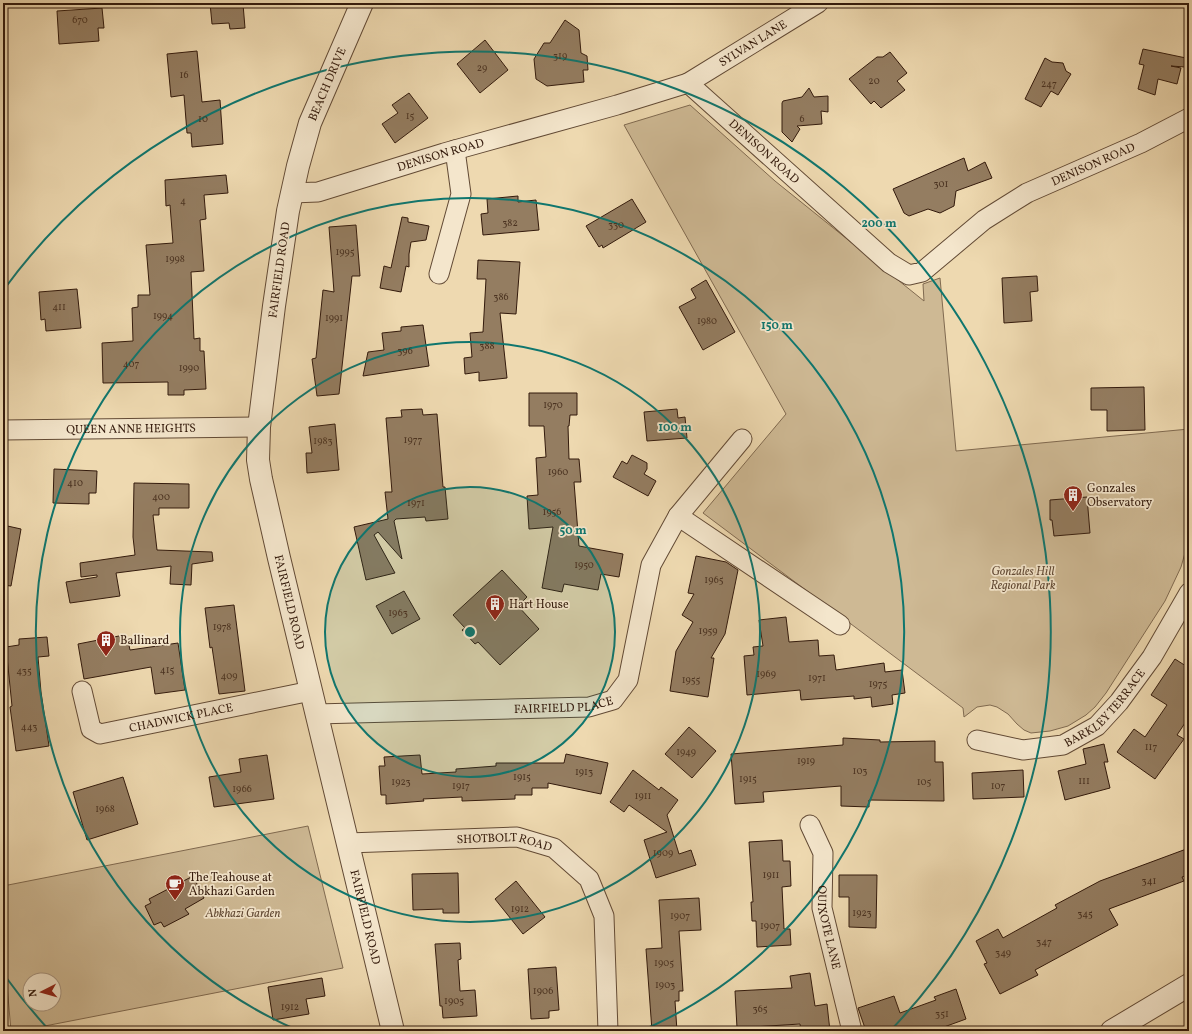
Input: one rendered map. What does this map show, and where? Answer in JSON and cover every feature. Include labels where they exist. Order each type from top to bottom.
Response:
[{"type":"street","name":"BEACH DRIVE","points":[[298,166],[310,123],[362,3]]},
{"type":"street","name":"SYLVAN LANE","points":[[688,82],[818,3]]},
{"type":"street","name":"DENISON ROAD","points":[[292,193],[318,192],[455,150],[617,105],[688,82],[889,264],[909,275],[922,272],[984,220],[1027,192],[1141,143],[1189,118]]},
{"type":"street","points":[[439,274],[461,194],[455,150]]},
{"type":"street","name":"FAIRFIELD ROAD","points":[[298,166],[292,193],[274,306],[259,427],[258,460],[261,479],[316,714],[393,1031]]},
{"type":"street","name":"QUEEN ANNE HEIGHTS","points":[[3,430],[259,427]]},
{"type":"street","name":"FAIRFIELD PLACE","points":[[316,714],[589,708],[613,700],[628,680],[651,565],[678,516],[742,439]]},
{"type":"street","points":[[678,516],[840,625]]},
{"type":"street","name":"BARKLEY TERRACE","points":[[977,740],[1023,750],[1063,745],[1097,726],[1119,702],[1152,657],[1189,593]]},
{"type":"street","name":"CHADWICK PLACE","points":[[82,691],[91,729],[100,734],[311,692]]},
{"type":"street","name":"QUIXOTE LANE","points":[[810,825],[823,853],[822,908],[852,1031]]},
{"type":"street","name":"SHOTBOLT ROAD","points":[[348,843],[518,837],[554,848],[589,879],[604,916],[608,1031]]},
{"type":"street","points":[[1112,1031],[1189,985]]},
{"type":"green space","name":"Gonzales Hill Regional Park","points":[[690,105],[775,181],[924,301],[923,284],[940,278],[956,451],[1189,429],[1189,540],[1181,567],[1165,601],[1106,693],[1095,707],[1086,715],[1068,726],[1050,731],[1031,733],[1024,730],[1008,714],[997,707],[990,705],[977,707],[964,717],[963,708],[703,513],[786,414],[624,125]]},
{"type":"green space","name":"Abkhazi Garden","points":[[308,826],[343,968],[19,1031],[11,1031],[3,938],[3,886]]},
{"type":"building","points":[[210,3],[243,4],[245,28],[230,29],[229,23],[212,24]]},
{"type":"building","points":[[102,8],[104,28],[98,28],[99,41],[59,44],[57,11]]},
{"type":"building","points":[[565,20],[579,30],[581,53],[587,56],[588,70],[583,70],[584,82],[547,86],[536,79],[534,59],[544,43],[550,43]]},
{"type":"building","points":[[485,40],[508,70],[480,93],[457,64]]},
{"type":"building","points":[[1143,49],[1186,58],[1185,67],[1171,66],[1181,68],[1177,84],[1158,79],[1155,95],[1138,89],[1144,65],[1139,64]]},
{"type":"building","points":[[197,51],[202,102],[220,100],[223,144],[192,147],[191,133],[187,133],[184,95],[171,97],[167,54]]},
{"type":"building","points":[[890,52],[907,73],[897,81],[905,90],[881,108],[874,101],[871,104],[849,79],[877,57],[883,57]]},
{"type":"building","points":[[1045,58],[1052,62],[1063,63],[1066,71],[1071,74],[1058,95],[1051,91],[1041,107],[1025,99]]},
{"type":"building","points":[[809,88],[814,97],[828,96],[828,112],[821,111],[822,124],[797,126],[800,129],[792,142],[782,132],[782,103],[783,101],[802,97]]},
{"type":"building","points":[[409,93],[428,118],[395,143],[382,124],[398,113],[392,105]]},
{"type":"building","points":[[964,158],[968,171],[985,162],[992,178],[956,191],[954,206],[940,213],[928,209],[909,216],[904,213],[893,189]]},
{"type":"building","points":[[226,175],[228,193],[204,195],[206,219],[200,220],[204,271],[191,272],[194,339],[200,338],[200,351],[204,351],[206,389],[184,390],[184,395],[168,395],[168,382],[103,383],[102,343],[133,341],[132,308],[138,307],[138,295],[150,295],[146,245],[173,243],[170,205],[166,206],[165,180]]},
{"type":"building","points":[[518,196],[518,202],[536,200],[539,230],[483,235],[481,214],[488,213],[487,199]]},
{"type":"building","points":[[632,199],[646,222],[603,248],[602,245],[599,247],[586,226]]},
{"type":"building","points":[[402,217],[408,218],[408,222],[429,226],[426,240],[411,242],[409,267],[406,266],[401,292],[380,288],[384,266],[391,268]]},
{"type":"building","points":[[356,225],[360,276],[352,276],[339,394],[317,396],[312,359],[316,358],[323,290],[334,292],[329,227]]},
{"type":"building","points":[[478,260],[520,262],[516,314],[500,313],[507,378],[479,381],[479,372],[465,374],[464,358],[472,357],[470,333],[483,332],[486,279],[477,279]]},
{"type":"building","points":[[1037,276],[1038,291],[1030,292],[1032,321],[1004,323],[1002,278]]},
{"type":"building","points":[[706,280],[735,332],[703,350],[679,307],[696,298],[691,289]]},
{"type":"building","points":[[77,289],[81,328],[46,331],[45,319],[41,320],[39,292]]},
{"type":"building","points":[[423,325],[429,366],[363,376],[368,352],[384,350],[382,333],[401,331],[401,327]]},
{"type":"building","points":[[1144,387],[1145,430],[1107,431],[1107,410],[1091,410],[1091,388]]},
{"type":"building","points":[[529,393],[577,393],[577,415],[570,415],[568,426],[569,459],[579,459],[581,482],[574,482],[579,546],[623,554],[619,577],[601,574],[598,590],[564,584],[562,592],[542,588],[553,527],[529,529],[527,496],[538,495],[536,458],[546,457],[544,426],[529,426]]},
{"type":"building","points":[[422,409],[423,415],[437,414],[443,487],[445,487],[448,519],[426,521],[425,517],[396,519],[394,521],[402,559],[378,532],[374,535],[395,573],[366,580],[354,527],[388,519],[385,492],[392,492],[386,418],[402,417],[401,410]]},
{"type":"building","points":[[677,409],[678,418],[685,417],[687,438],[647,441],[644,412]]},
{"type":"building","points":[[335,424],[339,470],[307,473],[306,453],[312,453],[309,427]]},
{"type":"building","points":[[632,455],[647,463],[647,469],[644,474],[656,481],[648,496],[613,477],[622,461],[627,464]]},
{"type":"building","points":[[54,469],[97,471],[96,493],[89,493],[89,504],[53,503]]},
{"type":"building","points":[[134,483],[189,484],[189,508],[159,508],[159,515],[153,515],[157,550],[212,552],[213,561],[192,564],[191,585],[170,584],[171,566],[116,573],[120,596],[70,603],[66,582],[97,577],[97,575],[81,577],[80,563],[135,555],[133,537]]},
{"type":"building","name":"Gonzales Observatory","points":[[1087,497],[1090,533],[1054,536],[1052,520],[1050,520],[1050,500]]},
{"type":"building","points":[[3,525],[21,529],[11,586],[3,585]]},
{"type":"building","points":[[696,556],[726,562],[738,570],[725,634],[711,658],[714,658],[708,697],[670,691],[676,651],[693,622],[682,615],[694,594],[688,593]]},
{"type":"building","name":"Hart House","points":[[502,570],[527,597],[518,606],[539,629],[500,665],[478,642],[475,644],[462,630],[465,628],[453,615]]},
{"type":"building","points":[[404,591],[420,619],[392,634],[376,606]]},
{"type":"building","points":[[234,605],[245,691],[219,694],[212,647],[210,648],[205,608]]},
{"type":"building","points":[[786,617],[789,642],[818,640],[819,656],[834,655],[836,670],[884,663],[885,672],[902,670],[905,693],[892,695],[893,704],[872,707],[871,697],[854,699],[854,696],[801,700],[800,690],[747,695],[744,656],[754,655],[753,647],[763,646],[759,620]]},
{"type":"building","points":[[124,635],[125,641],[128,641],[130,650],[178,643],[185,690],[155,694],[151,667],[84,679],[78,644]]},
{"type":"building","points":[[47,637],[49,656],[38,657],[41,692],[49,746],[16,751],[10,707],[12,706],[6,647],[19,645],[19,639]]},
{"type":"building","points":[[1175,659],[1189,668],[1189,717],[1177,735],[1184,739],[1155,779],[1117,752],[1134,729],[1145,737],[1167,705],[1151,695]]},
{"type":"building","points":[[689,727],[716,751],[692,778],[665,754]]},
{"type":"building","points":[[843,738],[880,740],[880,742],[935,741],[935,762],[943,762],[944,801],[869,800],[869,807],[841,806],[841,786],[763,792],[764,802],[735,804],[731,754],[843,745]]},
{"type":"building","points":[[1104,744],[1108,762],[1104,762],[1110,788],[1065,800],[1058,771],[1086,764],[1083,749]]},
{"type":"building","points":[[566,754],[608,763],[601,794],[548,783],[548,788],[532,788],[532,795],[515,795],[515,799],[462,801],[462,797],[423,799],[424,801],[386,804],[386,795],[381,795],[379,766],[385,766],[384,757],[420,755],[422,774],[456,772],[456,769],[496,766],[496,763],[564,763]]},
{"type":"building","points":[[267,755],[274,799],[214,807],[209,777],[241,772],[239,759]]},
{"type":"building","points":[[633,770],[659,790],[661,787],[678,800],[667,815],[679,854],[691,850],[696,865],[656,878],[644,840],[667,832],[629,805],[624,812],[610,802]]},
{"type":"building","points":[[1023,770],[1024,797],[973,799],[972,773]]},
{"type":"building","points":[[123,777],[138,824],[87,840],[73,792]]},
{"type":"building","points":[[782,840],[783,861],[790,861],[791,886],[782,887],[784,929],[790,929],[791,945],[757,947],[756,921],[752,921],[751,902],[753,902],[749,842]]},
{"type":"building","points":[[1189,848],[1189,875],[1182,877],[1184,881],[1109,909],[1118,925],[1035,970],[1038,975],[1000,994],[984,964],[987,963],[976,941],[998,929],[1003,938],[1057,908],[1055,905],[1100,881]]},
{"type":"building","points":[[458,873],[459,913],[443,913],[443,909],[413,910],[412,874]]},
{"type":"building","points":[[839,875],[877,875],[876,928],[849,927],[849,897],[839,897]]},
{"type":"building","name":"The Teahouse at Abkhazi Garden","points":[[193,876],[204,898],[185,909],[189,914],[164,927],[161,922],[154,925],[145,906],[151,903],[149,899]]},
{"type":"building","points":[[516,881],[545,917],[523,934],[495,899]]},
{"type":"building","points":[[699,898],[701,930],[679,931],[683,991],[679,991],[679,1001],[675,1001],[677,1031],[652,1031],[646,949],[662,948],[659,900]]},
{"type":"building","points":[[460,943],[461,959],[458,960],[460,991],[475,990],[477,1016],[443,1018],[442,1006],[440,1006],[435,944]]},
{"type":"building","points":[[556,967],[559,1010],[549,1011],[549,1018],[531,1019],[528,969]]},
{"type":"building","points":[[810,973],[815,1006],[827,1004],[830,1031],[801,1031],[800,1024],[737,1028],[735,991],[792,988],[790,976]]},
{"type":"building","points":[[322,978],[325,996],[306,999],[309,1014],[273,1020],[268,987]]},
{"type":"building","points":[[956,989],[966,1019],[933,1031],[866,1031],[858,1008],[894,996],[900,1013],[936,1000],[934,997]]},
{"type":"place","name":"Gonzales Observatory","points":[[1073,512]]},
{"type":"place","name":"Hart House","points":[[495,621]]},
{"type":"place","name":"Ballinard","points":[[106,657]]},
{"type":"place","name":"The Teahouse at Abkhazi Garden","points":[[175,901]]}]
